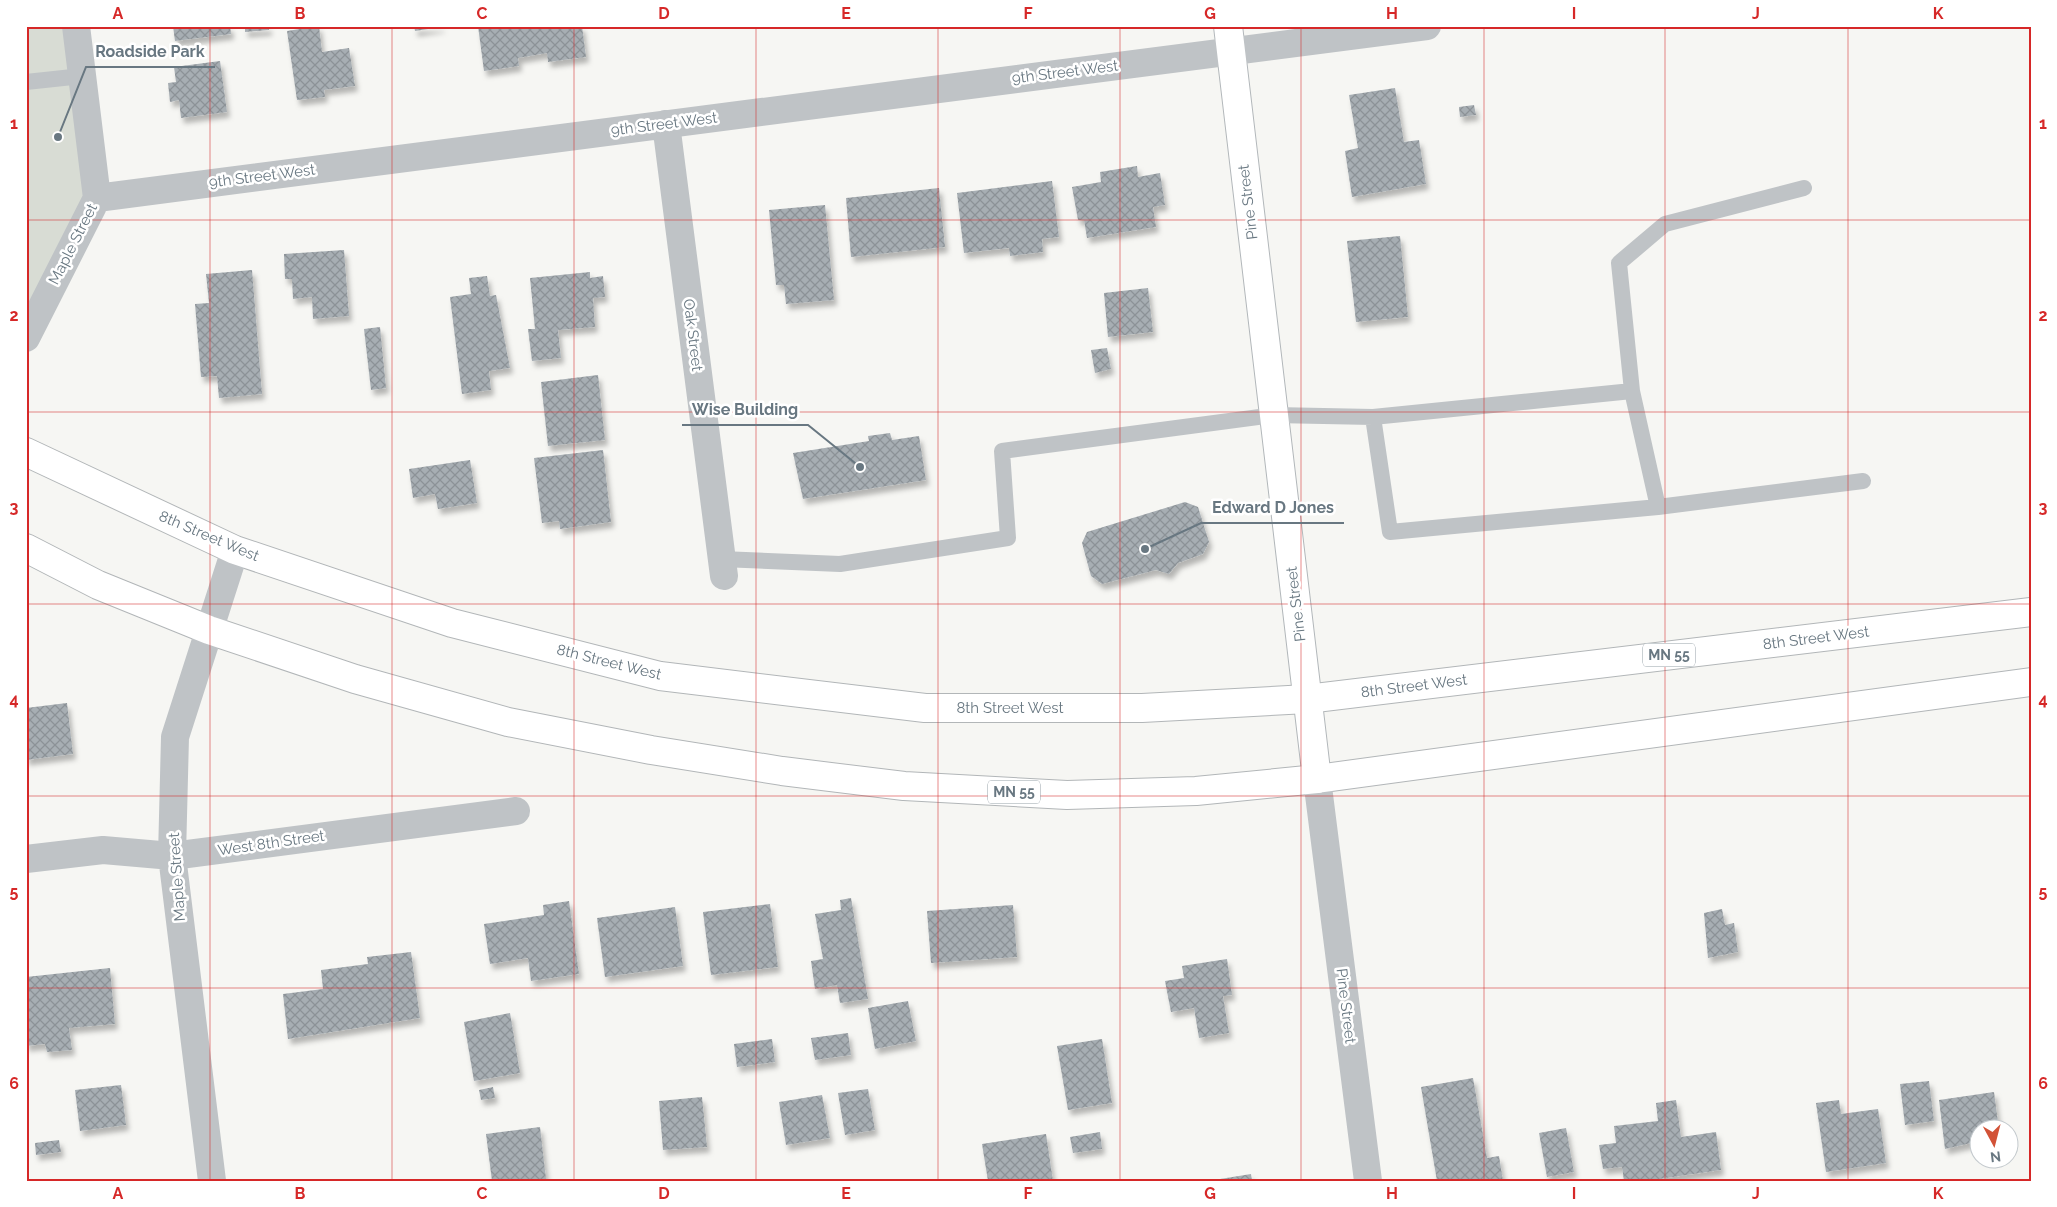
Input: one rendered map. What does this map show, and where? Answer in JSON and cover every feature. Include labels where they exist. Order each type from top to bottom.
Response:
[{"type":"main road","name":"Pine Street","points":[[1229,38],[1317,779]]},
{"type":"main road","name":"8th Street West","points":[[26,452],[235,550],[452,622],[660,676],[925,708],[1142,708],[1307,699],[2031,612]]},
{"type":"main road","name":"MN 55","points":[[26,548],[98,585],[210,630],[355,679],[508,722],[650,750],[782,772],[904,786],[1066,795],[1196,791],[1317,779],[2031,682]]},
{"type":"street","name":"Maple Street","points":[[26,338],[96,198],[76,26]]},
{"type":"street","name":"9th Street West","points":[[96,198],[666,124],[1229,38],[1427,26]]},
{"type":"street","name":"Oak Street","points":[[666,124],[723,567]]},
{"type":"street","name":"Maple Street","points":[[212,1181],[172,856],[175,737],[235,550]]},
{"type":"street","name":"Pine Street","points":[[1317,779],[1368,1181]]},
{"type":"street","name":"West 8th Street","points":[[26,859],[103,850],[172,856],[516,810]]},
{"type":"lane","points":[[26,82],[82,76]]},
{"type":"lane","points":[[1658,507],[1632,391],[1619,262],[1665,224],[1804,188]]},
{"type":"lane","points":[[723,567],[840,564],[1008,538],[1002,451],[1274,415],[1373,417],[1632,391]]},
{"type":"lane","points":[[1373,417],[1390,532],[1658,507],[1863,481]]},
{"type":"shaded area","points":[[26,26],[76,26],[97,198],[26,338]]},
{"type":"building","points":[[173,26],[230,26],[231,34],[175,41]]},
{"type":"building","points":[[245,26],[269,26],[269,30],[245,32]]},
{"type":"building","points":[[319,26],[322,52],[349,48],[355,86],[324,90],[325,97],[297,100],[287,31]]},
{"type":"building","points":[[414,26],[442,26],[442,27],[415,31]]},
{"type":"building","points":[[478,26],[582,26],[586,57],[548,62],[547,53],[518,58],[519,66],[484,71]]},
{"type":"building","points":[[220,61],[227,112],[181,118],[179,100],[170,102],[168,83],[176,82],[174,67]]},
{"type":"building","points":[[1395,88],[1404,142],[1419,140],[1426,184],[1352,197],[1345,151],[1358,148],[1349,95]]},
{"type":"building","points":[[1474,105],[1476,115],[1460,117],[1459,107]]},
{"type":"building","points":[[1137,166],[1138,177],[1160,173],[1165,205],[1153,207],[1156,227],[1087,238],[1084,220],[1078,220],[1072,187],[1101,182],[1100,172]]},
{"type":"building","points":[[1052,181],[1059,237],[1042,239],[1043,252],[1010,256],[1009,248],[964,253],[957,193]]},
{"type":"building","points":[[939,188],[945,247],[851,257],[846,198]]},
{"type":"building","points":[[825,205],[834,300],[786,304],[784,285],[776,285],[769,210]]},
{"type":"building","points":[[1400,236],[1408,317],[1356,322],[1347,241]]},
{"type":"building","points":[[344,250],[349,316],[313,319],[312,297],[293,299],[292,279],[285,279],[284,254]]},
{"type":"building","points":[[252,270],[262,394],[219,398],[217,376],[201,377],[195,304],[209,303],[206,274]]},
{"type":"building","points":[[590,272],[590,278],[603,276],[605,297],[593,298],[595,327],[558,330],[561,358],[532,361],[528,329],[535,329],[530,278]]},
{"type":"building","points":[[487,276],[490,296],[496,295],[510,368],[489,371],[491,390],[462,394],[450,297],[471,294],[469,278]]},
{"type":"building","points":[[1148,288],[1153,332],[1108,337],[1104,293]]},
{"type":"building","points":[[380,327],[386,388],[371,390],[364,329]]},
{"type":"building","points":[[1107,348],[1111,369],[1095,373],[1091,350]]},
{"type":"building","points":[[598,375],[605,440],[548,446],[541,382]]},
{"type":"building","points":[[890,433],[892,440],[919,436],[926,480],[803,499],[793,453],[869,441],[868,436]]},
{"type":"building","points":[[603,450],[611,522],[560,529],[559,521],[542,523],[534,458]]},
{"type":"building","points":[[470,460],[477,503],[438,509],[435,494],[413,498],[409,469]]},
{"type":"building","points":[[1185,502],[1198,507],[1209,542],[1203,554],[1178,563],[1169,574],[1156,570],[1102,584],[1091,576],[1082,543],[1087,532]]},
{"type":"building","points":[[67,703],[73,754],[26,760],[26,708]]},
{"type":"building","points":[[851,898],[868,999],[840,1003],[837,985],[815,989],[811,961],[823,959],[815,914],[841,910],[840,900]]},
{"type":"building","points":[[569,901],[579,974],[531,981],[528,958],[490,964],[484,924],[544,915],[543,905]]},
{"type":"building","points":[[770,904],[778,967],[711,975],[703,912]]},
{"type":"building","points":[[1013,905],[1017,957],[931,963],[927,911]]},
{"type":"building","points":[[675,907],[683,966],[605,977],[597,918]]},
{"type":"building","points":[[1722,909],[1725,925],[1734,923],[1738,952],[1708,958],[1704,913]]},
{"type":"building","points":[[411,952],[420,1018],[288,1039],[283,994],[323,989],[321,970],[368,964],[367,957]]},
{"type":"building","points":[[1227,959],[1232,995],[1223,996],[1229,1033],[1199,1038],[1194,1008],[1171,1012],[1165,981],[1184,978],[1182,966]]},
{"type":"building","points":[[110,968],[115,1024],[69,1028],[72,1050],[47,1052],[45,1044],[26,1046],[26,977]]},
{"type":"building","points":[[908,1001],[916,1041],[875,1049],[868,1008]]},
{"type":"building","points":[[510,1013],[520,1073],[474,1081],[464,1022]]},
{"type":"building","points":[[848,1033],[851,1055],[815,1060],[811,1038]]},
{"type":"building","points":[[772,1039],[775,1062],[737,1067],[734,1044]]},
{"type":"building","points":[[1102,1039],[1112,1103],[1068,1110],[1057,1046]]},
{"type":"building","points":[[1473,1078],[1487,1158],[1499,1156],[1503,1181],[1437,1181],[1421,1087]]},
{"type":"building","points":[[1929,1081],[1934,1121],[1905,1125],[1900,1084]]},
{"type":"building","points":[[121,1085],[126,1125],[80,1131],[75,1090]]},
{"type":"building","points":[[493,1087],[495,1098],[481,1100],[479,1090]]},
{"type":"building","points":[[868,1089],[875,1130],[845,1135],[838,1093]]},
{"type":"building","points":[[1994,1092],[1998,1120],[1970,1120],[1970,1143],[1945,1149],[1939,1100]]},
{"type":"building","points":[[822,1095],[830,1138],[786,1145],[779,1102]]},
{"type":"building","points":[[702,1097],[707,1147],[663,1150],[659,1101]]},
{"type":"building","points":[[1676,1100],[1681,1137],[1716,1132],[1721,1170],[1645,1181],[1624,1181],[1622,1167],[1603,1169],[1599,1145],[1616,1143],[1614,1126],[1658,1121],[1656,1103]]},
{"type":"building","points":[[1839,1100],[1841,1114],[1878,1109],[1886,1163],[1826,1172],[1816,1103]]},
{"type":"building","points":[[540,1127],[546,1179],[492,1181],[486,1134]]},
{"type":"building","points":[[1566,1128],[1574,1172],[1547,1177],[1539,1133]]},
{"type":"building","points":[[1100,1132],[1102,1149],[1073,1153],[1070,1137]]},
{"type":"building","points":[[1046,1134],[1053,1181],[988,1181],[982,1144]]},
{"type":"building","points":[[59,1140],[61,1152],[36,1155],[35,1143]]},
{"type":"building","points":[[1251,1174],[1252,1181],[1214,1181],[1214,1180]]},
{"type":"place","name":"Roadside Park","points":[[58,137]]},
{"type":"place","name":"Wise Building","points":[[860,467]]},
{"type":"place","name":"Edward D Jones","points":[[1145,549]]}]
